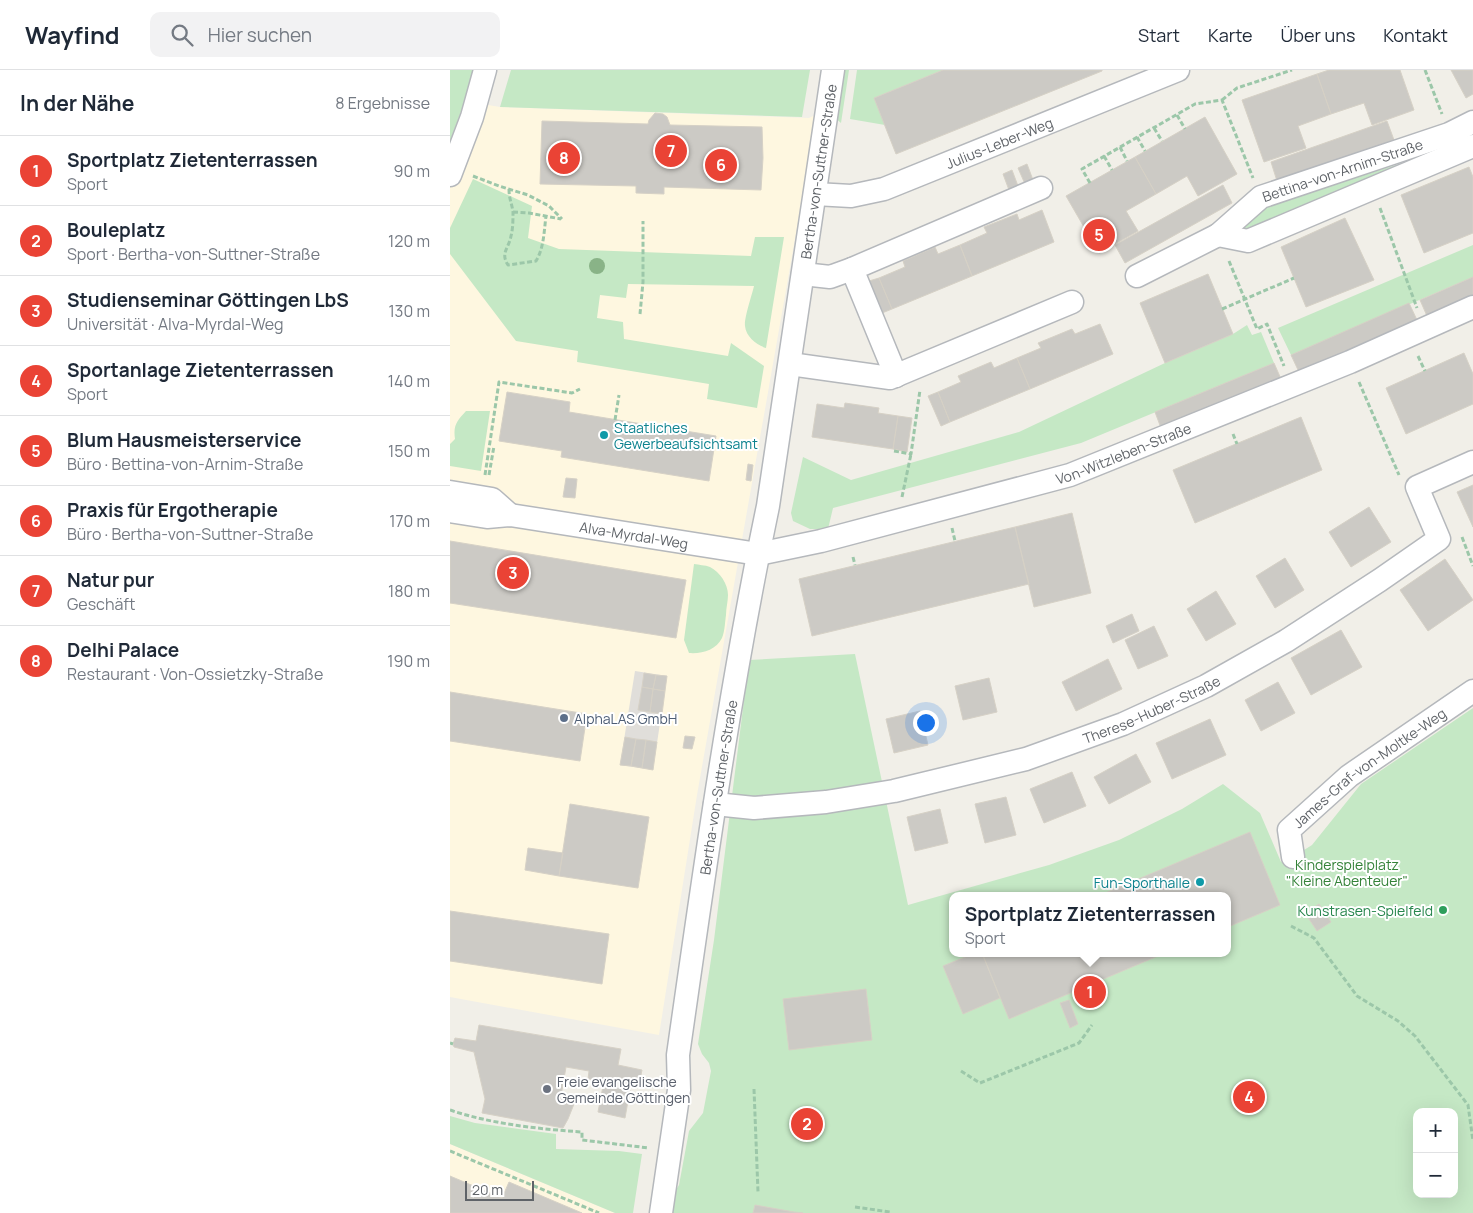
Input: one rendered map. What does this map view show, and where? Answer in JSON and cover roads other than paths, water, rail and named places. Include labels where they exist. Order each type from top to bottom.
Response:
[{"type":"street","points":[[450,175],[472,117],[485,70]]},
{"type":"street","name":"Bertha-von-Suttner-Straße","points":[[661,1213],[679,1090],[678,1055],[715,804],[768,506],[833,70]]},
{"type":"street","name":"Julius-Leber-Weg","points":[[815,194],[851,196],[884,189],[1178,70]]},
{"type":"street","name":"Bettina-von-Arnim-Straße","points":[[1218,234],[1248,241],[1373,188],[1459,145],[1473,122]]},
{"type":"street","name":"Bettina-von-Arnim-Straße","points":[[1137,276],[1218,234],[1261,197],[1459,145]]},
{"type":"street","name":"Bertha-von-Suttner-Straße","points":[[803,274],[830,277],[1041,188]]},
{"type":"street","points":[[852,269],[903,373]]},
{"type":"street","points":[[790,364],[890,378],[1072,302]]},
{"type":"street","name":"Von-Witzleben-Straße","points":[[758,554],[821,541],[1070,476],[1350,362],[1473,307]]},
{"type":"street","name":"Therese-Huber-Straße","points":[[715,804],[754,808],[826,802],[894,791],[1026,759],[1123,724],[1206,686],[1286,641],[1439,539],[1417,487],[1473,462]]},
{"type":"street","points":[[450,492],[492,499],[510,515]]},
{"type":"street","name":"Alva-Myrdal-Weg","points":[[450,511],[487,517],[510,515],[758,554]]},
{"type":"street","name":"James-Graf-von-Moltke-Weg","points":[[1293,857],[1289,830],[1349,776],[1473,691]]},
{"type":"place","name":"Natur pur","points":[[671,151]]},
{"type":"place","name":"Delhi Palace","points":[[564,158]]},
{"type":"place","name":"Praxis für Ergotherapie","points":[[721,165]]},
{"type":"place","name":"Blum Hausmeisterservice","points":[[1099,235]]},
{"type":"place","name":"Staatliches Gewerbeaufsichtsamt","points":[[604,435]]},
{"type":"place","name":"Studienseminar Göttingen LbS","points":[[513,573]]},
{"type":"place","name":"AlphaLAS GmbH","points":[[564,718]]},
{"type":"place","name":"Fun-Sporthalle","points":[[1200,882]]},
{"type":"place","name":"Kunstrasen-Spielfeld","points":[[1443,910]]},
{"type":"place","name":"Sportplatz Zietenterrassen","points":[[1090,992]]},
{"type":"place","name":"Freie evangelische Gemeinde Göttingen","points":[[547,1089]]},
{"type":"place","name":"Sportanlage Zietenterrassen","points":[[1249,1097]]},
{"type":"place","name":"Bouleplatz","points":[[807,1124]]},
{"type":"park label","name":"Kinderspielplatz \"Kleine Abenteuer\"","points":[[1347,872]]}]
